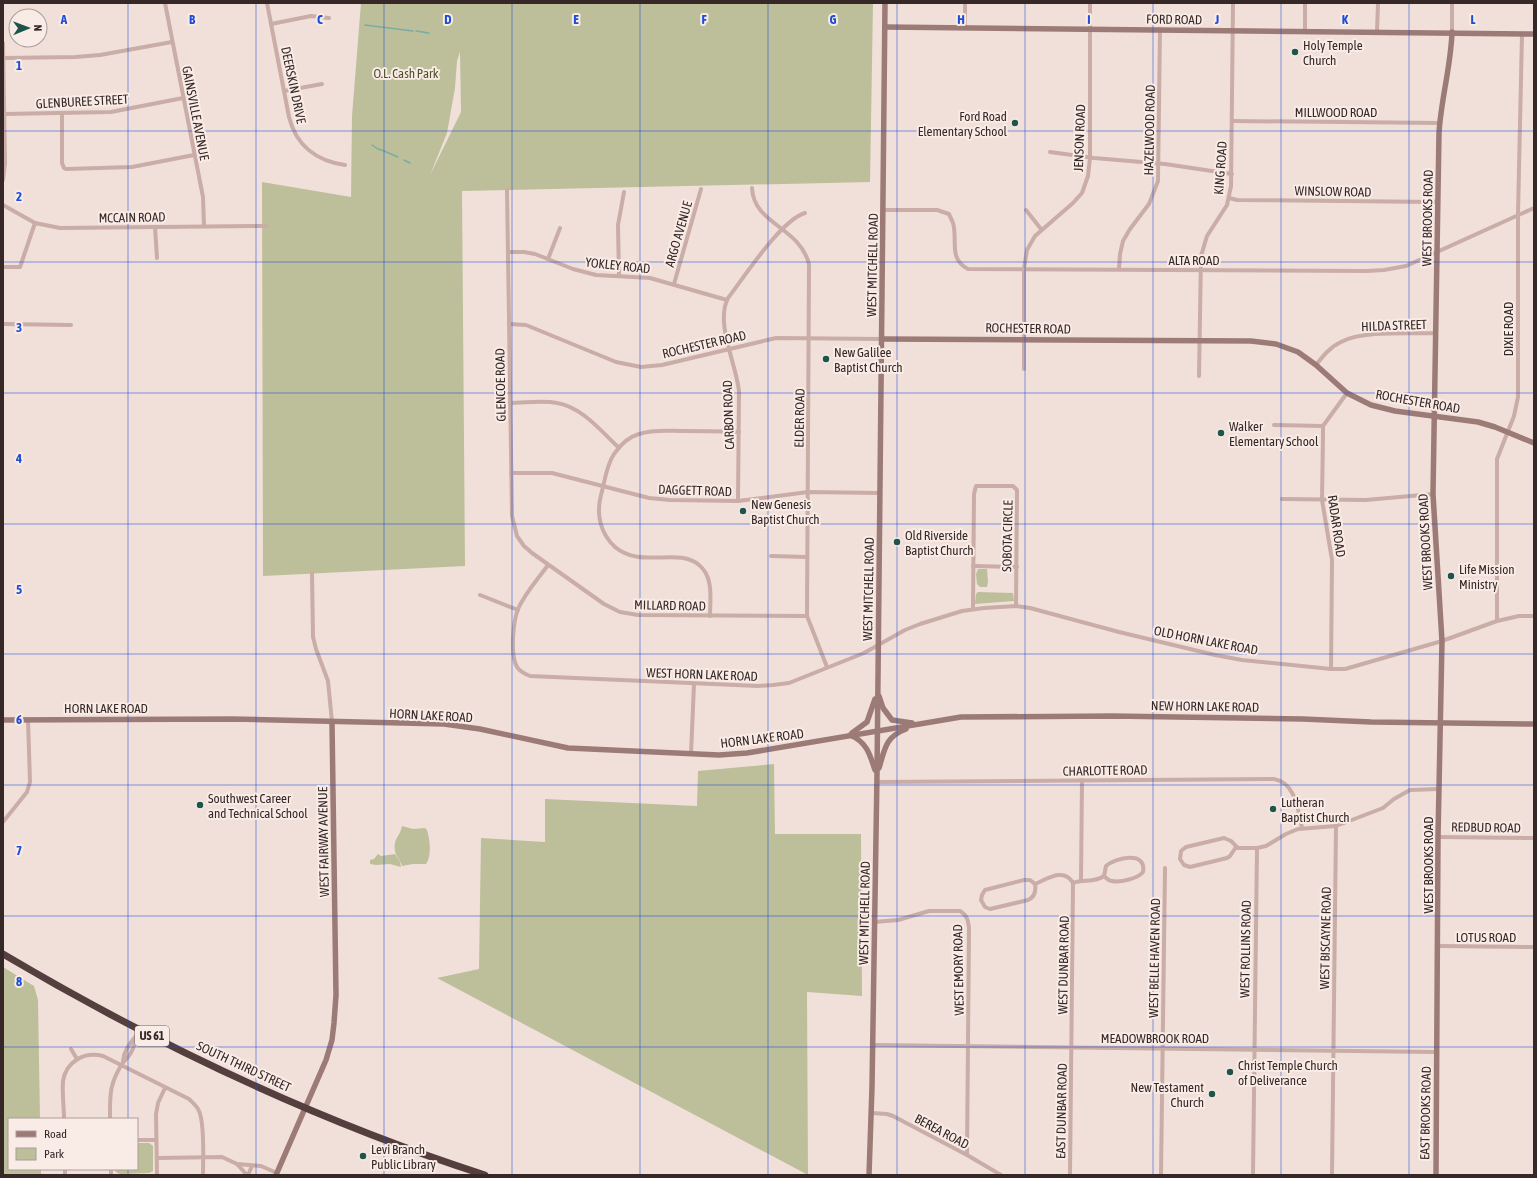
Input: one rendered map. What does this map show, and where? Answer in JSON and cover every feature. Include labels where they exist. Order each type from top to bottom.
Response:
[{"type":"highway","name":"SOUTH THIRD STREET","points":[[3,954],[137,1033],[305,1108],[446,1162],[485,1175]]},
{"type":"main road","name":"WEST MITCHELL ROAD","points":[[869,1175],[872,1113],[877,774],[885,3]]},
{"type":"main road","name":"FORD ROAD","points":[[885,27],[1090,28],[1534,34]]},
{"type":"main road","name":"WEST BROOKS ROAD","points":[[1437,1052],[1438,837],[1442,641],[1433,494],[1434,417],[1440,123],[1451,53],[1452,32]]},
{"type":"main road","name":"ROCHESTER ROAD","points":[[882,338],[1256,341],[1272,343],[1298,352],[1316,365],[1347,393],[1376,407],[1434,417],[1478,422],[1534,442]]},
{"type":"main road","points":[[877,693],[883,708],[892,720],[918,724]]},
{"type":"main road","points":[[850,735],[867,722],[877,693]]},
{"type":"main road","name":"NEW HORN LAKE ROAD","points":[[877,731],[961,717],[1052,716],[1266,718],[1371,722],[1534,724]]},
{"type":"main road","name":"HORN LAKE ROAD","points":[[3,720],[233,719],[455,725],[567,748],[720,755],[747,753],[877,731]]},
{"type":"main road","name":"WEST FAIRWAY AVENUE","points":[[276,1174],[326,1060],[332,1040],[336,1012],[332,722]]},
{"type":"main road","points":[[877,774],[886,744],[890,738],[895,733],[918,724]]},
{"type":"main road","points":[[850,735],[858,738],[865,745],[877,774]]},
{"type":"main road","name":"EAST BROOKS ROAD","points":[[1436,1175],[1437,1052]]},
{"type":"street","name":"GAINSVILLE AVENUE","points":[[165,3],[203,201],[204,226]]},
{"type":"street","name":"DEERSKIN DRIVE","points":[[267,3],[291,125],[301,143],[310,152],[321,159],[345,165]]},
{"type":"street","points":[[965,3],[965,27]]},
{"type":"street","name":"JENSON ROAD","points":[[1024,369],[1025,255],[1032,239],[1073,203],[1081,193],[1088,176],[1090,158],[1090,3]]},
{"type":"street","name":"KING ROAD","points":[[1199,376],[1201,256],[1204,241],[1223,212],[1229,198],[1232,174],[1233,3]]},
{"type":"street","points":[[1305,3],[1305,31]]},
{"type":"street","points":[[1377,32],[1378,3]]},
{"type":"street","points":[[1452,3],[1452,32]]},
{"type":"street","points":[[271,24],[311,16],[329,18]]},
{"type":"street","name":"HAZELWOOD ROAD","points":[[1119,269],[1123,241],[1149,204],[1158,181],[1160,29]]},
{"type":"street","name":"DIXIE ROAD","points":[[1497,621],[1497,459],[1514,416],[1518,397],[1518,214],[1522,34]]},
{"type":"street","points":[[3,58],[75,57],[100,55],[172,42]]},
{"type":"street","points":[[3,43],[5,166],[3,180]]},
{"type":"street","points":[[284,91],[322,84]]},
{"type":"street","name":"GLENBUREE STREET","points":[[4,114],[111,112],[183,98]]},
{"type":"street","points":[[62,113],[62,163],[66,169],[132,167],[194,154]]},
{"type":"street","name":"MILLWOOD ROAD","points":[[1232,121],[1440,123]]},
{"type":"street","points":[[1050,152],[1090,158],[1159,163],[1232,174]]},
{"type":"street","name":"ELDER ROAD","points":[[752,188],[753,198],[758,208],[799,243],[809,264],[807,616],[827,667]]},
{"type":"street","name":"ARGO AVENUE","points":[[674,284],[701,189]]},
{"type":"street","name":"GLENCOE ROAD","points":[[507,190],[512,519],[516,533],[524,546],[548,565]]},
{"type":"street","points":[[619,276],[618,225],[624,192]]},
{"type":"street","name":"WINSLOW ROAD","points":[[1229,198],[1238,200],[1438,202]]},
{"type":"street","name":"MCCAIN ROAD","points":[[3,205],[35,223],[66,228],[266,226]]},
{"type":"street","name":"ALTA ROAD","points":[[884,210],[937,210],[948,214],[953,223],[956,258],[961,265],[968,269],[1024,268],[1381,271],[1406,266],[1534,208]]},
{"type":"street","points":[[1026,210],[1042,230]]},
{"type":"street","name":"CARBON ROAD","points":[[738,501],[738,384],[724,323],[727,300],[782,229],[792,218],[805,213]]},
{"type":"street","points":[[3,267],[20,267],[35,223]]},
{"type":"street","points":[[155,227],[157,258]]},
{"type":"street","points":[[548,259],[560,228]]},
{"type":"street","name":"YOKLEY ROAD","points":[[508,252],[530,253],[586,273],[600,276],[646,277],[727,300]]},
{"type":"street","points":[[3,324],[71,325]]},
{"type":"street","name":"ROCHESTER ROAD","points":[[509,324],[526,325],[609,360],[635,366],[662,365],[776,338],[882,338]]},
{"type":"street","name":"HILDA STREET","points":[[1316,365],[1336,344],[1355,336],[1436,333]]},
{"type":"street","points":[[1274,425],[1323,426],[1347,393]]},
{"type":"street","points":[[510,403],[552,402],[570,406],[584,415],[618,448]]},
{"type":"street","name":"RADAR ROAD","points":[[1323,426],[1322,500],[1332,560],[1331,669]]},
{"type":"street","points":[[710,616],[709,582],[705,572],[699,565],[686,558],[645,558],[633,556],[621,551],[610,541],[602,527],[599,516],[599,504],[609,464],[618,448],[637,435],[652,431],[739,432]]},
{"type":"street","name":"DAGGETT ROAD","points":[[511,473],[552,473],[659,500],[738,501],[808,492],[880,493]]},
{"type":"street","name":"SOBOTA CIRCLE","points":[[973,609],[974,494],[976,486],[1013,486],[1017,488],[1016,606]]},
{"type":"street","points":[[1282,499],[1366,500],[1433,494]]},
{"type":"street","points":[[771,556],[807,557]]},
{"type":"street","points":[[480,595],[518,610],[527,594],[548,565]]},
{"type":"street","name":"MILLARD ROAD","points":[[548,565],[604,604],[620,612],[638,615],[807,616]]},
{"type":"street","points":[[973,566],[1017,567]]},
{"type":"street","name":"WEST FAIRWAY AVENUE","points":[[312,573],[314,641],[328,681],[332,722]]},
{"type":"street","name":"OLD HORN LAKE ROAD","points":[[878,646],[920,624],[953,614],[973,609],[1016,606],[1038,609],[1119,632],[1215,655],[1242,660],[1344,669],[1442,641],[1497,621],[1519,616],[1534,616]]},
{"type":"street","name":"WEST HORN LAKE ROAD","points":[[518,610],[514,627],[515,661],[520,670],[527,675],[533,676],[694,684],[778,685],[789,683],[878,646]]},
{"type":"street","points":[[691,754],[694,684]]},
{"type":"street","points":[[3,822],[27,792],[30,782],[28,720]]},
{"type":"street","points":[[1081,880],[1082,780]]},
{"type":"street","name":"CHARLOTTE ROAD","points":[[876,782],[1277,780],[1285,784],[1292,793],[1302,828]]},
{"type":"street","points":[[1236,847],[1228,857],[1192,866],[1186,866],[1180,860],[1181,851],[1186,847],[1222,838],[1229,839],[1236,847],[1257,848],[1266,846],[1287,833],[1302,828],[1336,826],[1383,808],[1394,798],[1410,790],[1439,789]]},
{"type":"street","name":"WEST BISCAYNE ROAD","points":[[1332,1175],[1336,826]]},
{"type":"street","name":"REDBUD ROAD","points":[[1438,837],[1534,838]]},
{"type":"street","name":"WEST ROLLINS ROAD","points":[[1253,1175],[1257,848]]},
{"type":"street","points":[[1136,858],[1140,859],[1143,865],[1143,872],[1137,878],[1114,882],[1108,880],[1104,876],[1106,866],[1114,862],[1136,858]]},
{"type":"street","name":"WEST BELLE HAVEN ROAD","points":[[1161,1175],[1165,868]]},
{"type":"street","points":[[1035,884],[1052,876],[1059,875],[1068,877],[1073,883],[1081,880],[1094,880],[1104,876]]},
{"type":"street","points":[[1026,880],[1030,880],[1035,884],[1035,893],[1033,898],[1028,900],[990,909],[985,907],[982,903],[982,895],[987,889],[1026,880]]},
{"type":"street","name":"WEST DUNBAR ROAD","points":[[1072,1048],[1073,883]]},
{"type":"street","name":"WEST EMORY ROAD","points":[[874,922],[898,920],[921,913],[935,911],[960,911],[966,916],[969,928],[967,1155]]},
{"type":"street","name":"LOTUS ROAD","points":[[1438,946],[1534,947]]},
{"type":"street","points":[[110,1118],[110,1091],[122,1064],[129,1056],[135,1045],[137,1033]]},
{"type":"street","name":"MEADOWBROOK ROAD","points":[[873,1045],[1437,1052]]},
{"type":"street","name":"EAST DUNBAR ROAD","points":[[1070,1175],[1072,1048]]},
{"type":"street","points":[[71,1049],[77,1059]]},
{"type":"street","points":[[64,1118],[64,1079],[69,1067],[77,1059],[85,1055],[98,1055],[122,1064],[165,1088],[189,1099],[199,1110],[202,1120],[203,1175]]},
{"type":"street","points":[[157,1175],[156,1111],[165,1088]]},
{"type":"street","name":"BEREA ROAD","points":[[872,1113],[893,1116],[967,1155],[1001,1175]]},
{"type":"street","points":[[138,1140],[156,1140]]},
{"type":"street","points":[[157,1158],[222,1157],[237,1164],[265,1167],[276,1174]]},
{"type":"street","points":[[237,1164],[248,1175],[252,1166]]},
{"type":"green space","name":"O.L. Cash Park","points":[[361,3],[873,3],[870,182],[462,191],[465,566],[263,576],[262,182],[351,197],[352,116]],"holes":[[[460,52],[461,112],[430,175],[447,133],[455,88],[457,61]]]},
{"type":"green space","points":[[978,569],[987,569],[987,587],[980,587],[977,584],[976,574]]},
{"type":"green space","points":[[978,592],[1013,593],[1014,601],[975,604],[976,594]]},
{"type":"green space","points":[[774,764],[775,834],[861,834],[862,996],[807,992],[808,1175],[437,978],[479,969],[481,838],[545,842],[545,799],[697,806],[698,771]]},
{"type":"green space","points":[[402,826],[413,829],[425,828],[427,830],[430,843],[430,852],[426,864],[402,866],[396,853],[395,843]]},
{"type":"green space","points":[[378,854],[381,856],[395,854],[401,867],[390,864],[370,864],[370,860],[374,859]]},
{"type":"green space","points":[[3,967],[34,986],[38,1000],[40,1118],[8,1118],[8,1170],[41,1170],[41,1175],[3,1175]]},
{"type":"green space","points":[[138,1143],[149,1143],[153,1146],[153,1171],[149,1173],[120,1174],[115,1170],[138,1170]]},
{"type":"waterway","points":[[365,25],[413,31]]},
{"type":"waterway","points":[[416,31],[429,33]]},
{"type":"waterway","points":[[372,145],[398,157]]},
{"type":"waterway","points":[[404,160],[410,163]]},
{"type":"place","name":"Holy Temple Church","points":[[1295,52]]},
{"type":"place","name":"Ford Road Elementary School","points":[[1015,123]]},
{"type":"place","name":"New Galilee Baptist Church","points":[[826,359]]},
{"type":"place","name":"Walker Elementary School","points":[[1221,433]]},
{"type":"place","name":"New Genesis Baptist Church","points":[[743,511]]},
{"type":"place","name":"Old Riverside Baptist Church","points":[[897,542]]},
{"type":"place","name":"Life Mission Ministry","points":[[1451,576]]},
{"type":"place","name":"Southwest Career and Technical School","points":[[200,805]]},
{"type":"place","name":"Lutheran Baptist Church","points":[[1273,809]]},
{"type":"place","name":"Christ Temple Church of Deliverance","points":[[1230,1072]]},
{"type":"place","name":"New Testament Church","points":[[1212,1094]]},
{"type":"place","name":"Levi Branch Public Library","points":[[363,1156]]}]
